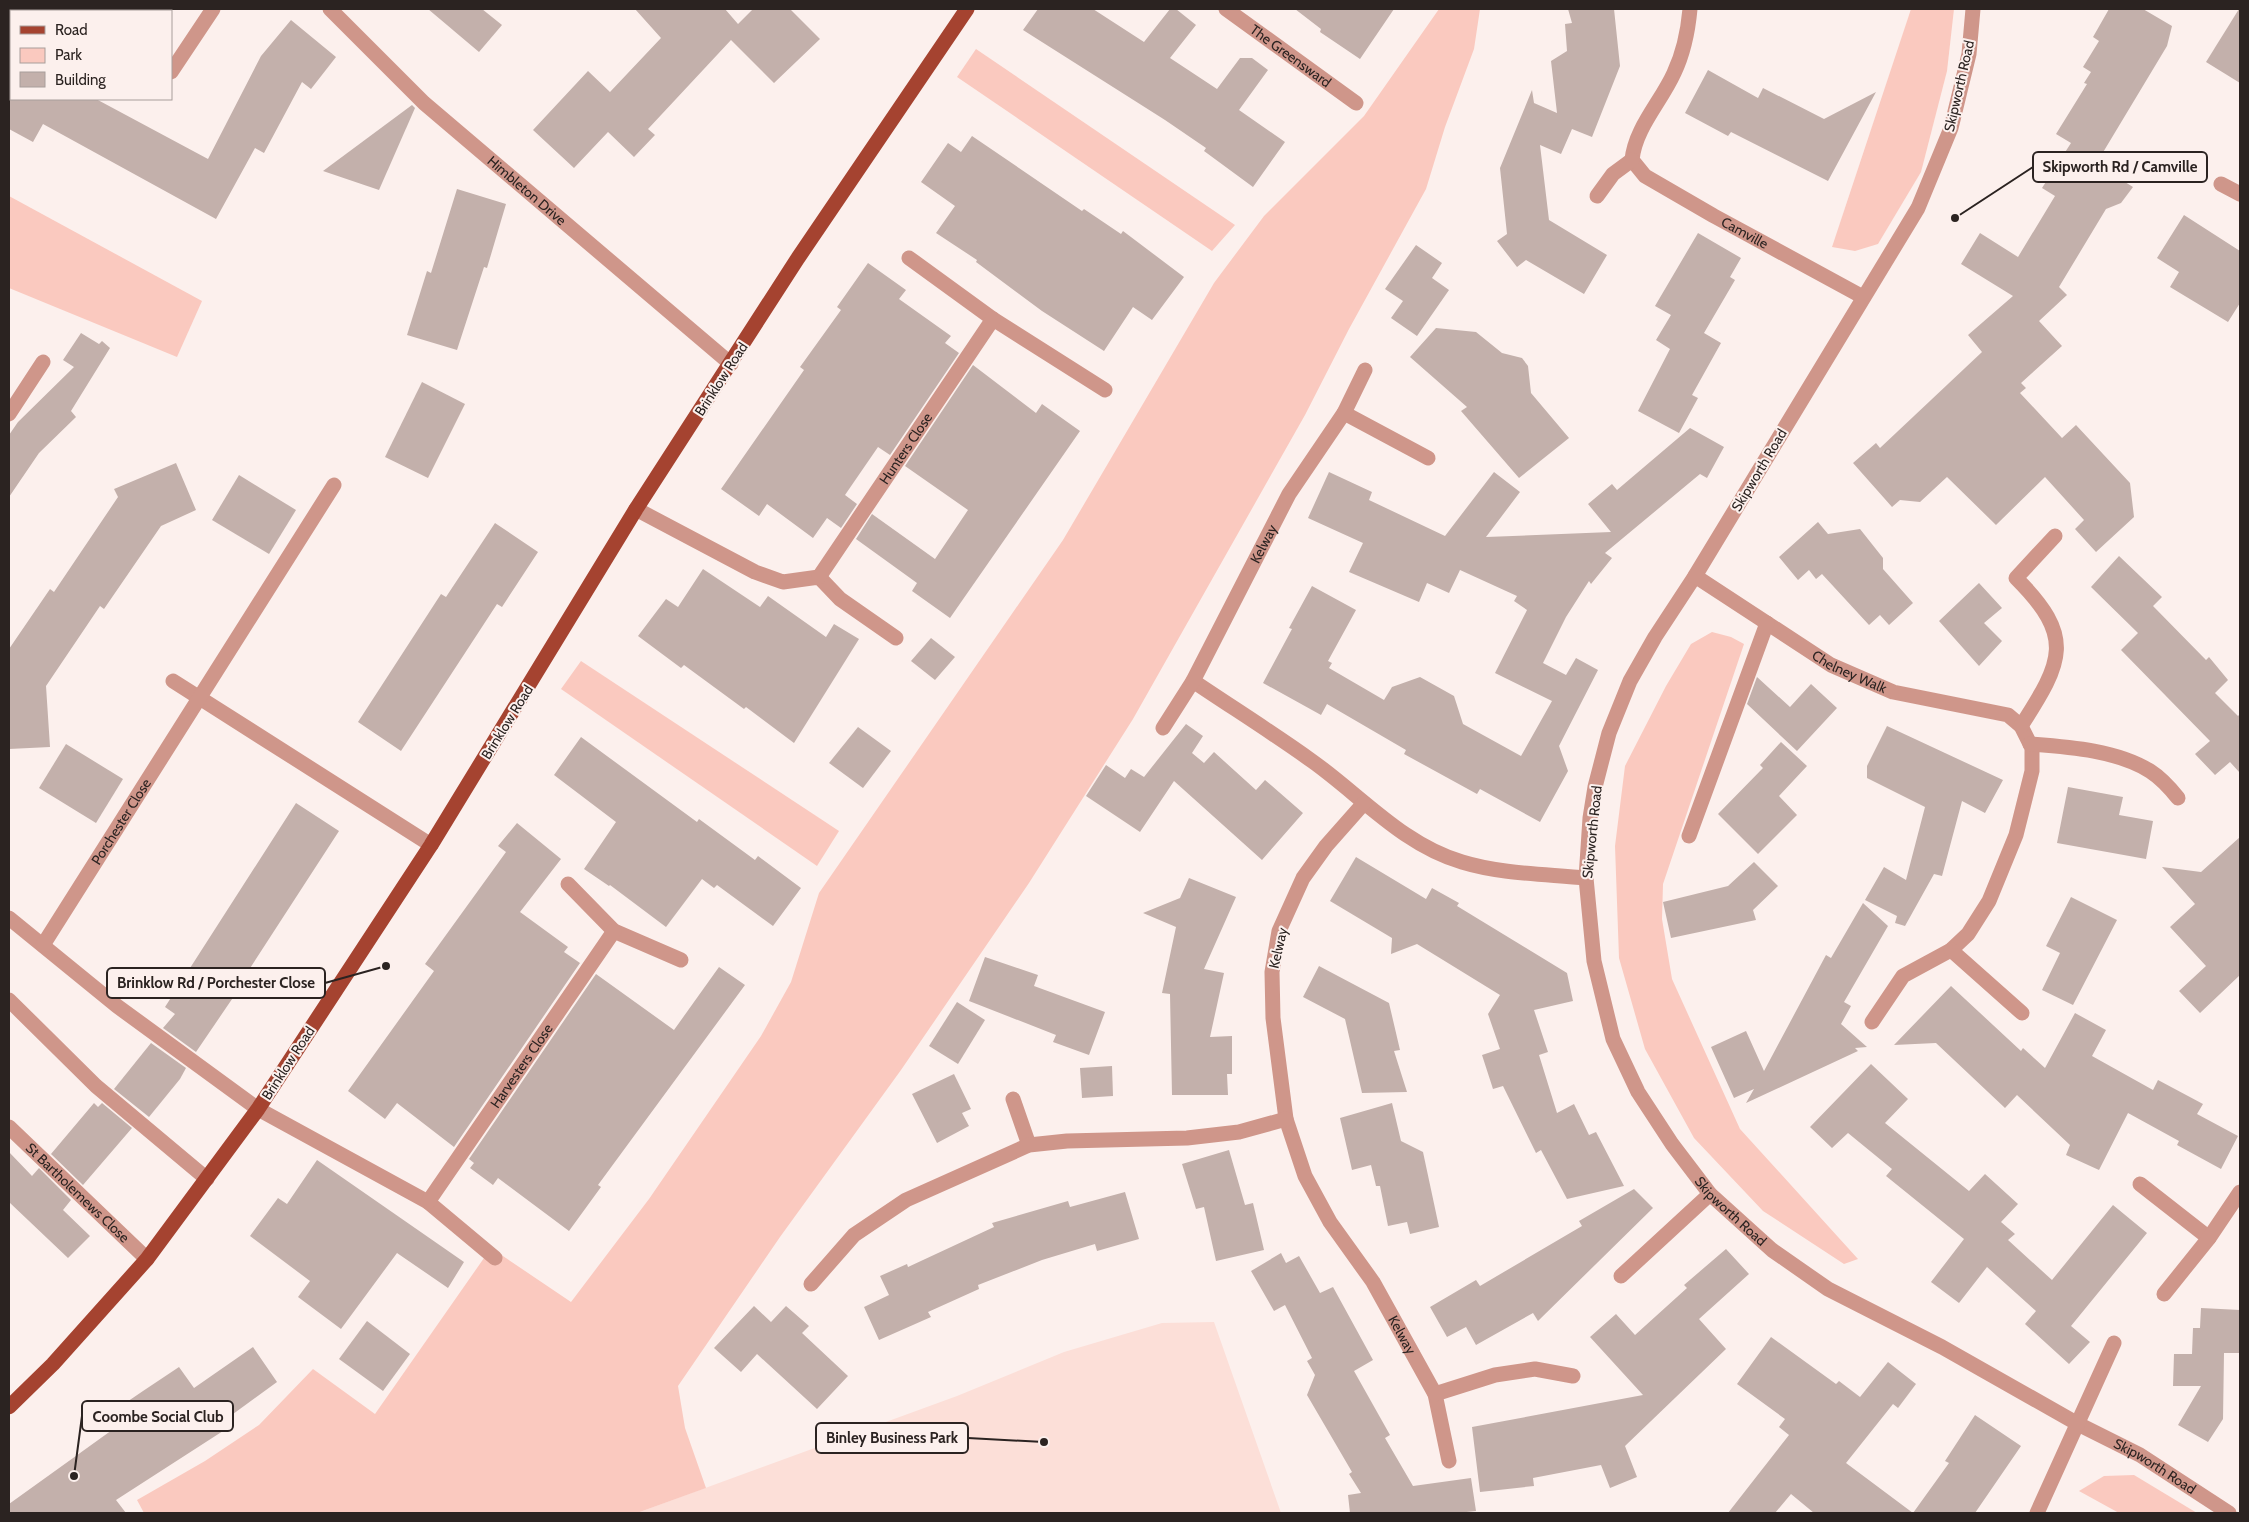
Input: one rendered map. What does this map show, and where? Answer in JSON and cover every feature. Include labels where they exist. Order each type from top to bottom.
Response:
[{"type":"main road","name":"Brinklow Road","points":[[9,1407],[53,1364],[147,1260],[258,1109],[431,845],[636,509],[798,258],[967,9]]},
{"type":"street","points":[[172,71],[214,9]]},
{"type":"street","name":"Himbleton Drive","points":[[330,9],[424,103],[731,364]]},
{"type":"street","name":"The Greensward","points":[[1226,9],[1356,103]]},
{"type":"street","points":[[1598,196],[1612,174],[1632,160],[1634,144],[1675,73],[1687,38],[1690,9]]},
{"type":"street","name":"Skipworth Road","points":[[1972,9],[1969,54],[1951,128],[1918,208],[1696,576],[1655,637],[1630,681],[1609,733],[1592,810],[1586,878],[1594,960],[1613,1039],[1638,1092],[1672,1144],[1710,1194],[1772,1250],[1828,1289],[1942,1347],[2078,1424],[2140,1455],[2229,1513]]},
{"type":"street","name":"Camville","points":[[1632,160],[1645,176],[1863,297]]},
{"type":"street","points":[[2221,184],[2240,194]]},
{"type":"street","points":[[909,258],[993,319],[1105,390]]},
{"type":"street","name":"Hunters Close","points":[[819,577],[993,319]]},
{"type":"street","points":[[9,414],[43,362]]},
{"type":"street","name":"Kelway","points":[[1163,728],[1193,681],[1290,494],[1344,413],[1365,370]]},
{"type":"street","points":[[1344,413],[1428,458]]},
{"type":"street","name":"Porchester Close","points":[[42,946],[202,697],[334,485]]},
{"type":"street","points":[[636,509],[762,574],[783,582],[819,577],[840,600],[896,638]]},
{"type":"street","points":[[1872,1022],[1903,976],[1951,950],[1968,934],[1989,902],[2016,835],[2032,772],[2032,748],[2021,726],[2042,693],[2052,670],[2057,649],[2056,633],[2050,620],[2036,598],[2016,578],[2055,536]]},
{"type":"street","name":"Chelney Walk","points":[[1696,576],[1830,665],[1893,692],[2008,715],[2021,726]]},
{"type":"street","points":[[1689,836],[1767,623]]},
{"type":"street","points":[[173,681],[202,697],[431,845]]},
{"type":"street","points":[[1193,681],[1312,761],[1403,832],[1461,862],[1493,869],[1586,878]]},
{"type":"street","points":[[2030,744],[2059,746],[2116,756],[2152,772],[2178,798]]},
{"type":"street","name":"Kelway","points":[[1364,803],[1326,846],[1303,878],[1279,932],[1272,972],[1273,1018],[1286,1119],[1305,1176],[1317,1199],[1330,1222],[1373,1282],[1435,1394],[1449,1461]]},
{"type":"street","points":[[568,884],[614,931],[681,960]]},
{"type":"street","points":[[9,918],[117,1006],[258,1109],[428,1202],[495,1258]]},
{"type":"street","name":"Harvesters Close","points":[[428,1202],[614,931]]},
{"type":"street","points":[[1951,950],[2022,1012]]},
{"type":"street","points":[[9,1000],[96,1086],[207,1179]]},
{"type":"street","points":[[1013,1099],[1029,1145]]},
{"type":"street","points":[[811,1284],[854,1234],[906,1200],[942,1182],[1029,1145],[1067,1141],[1187,1138],[1239,1132],[1286,1119]]},
{"type":"street","name":"St Bartholemews Close","points":[[9,1127],[147,1260]]},
{"type":"street","points":[[2140,1184],[2209,1238]]},
{"type":"street","points":[[2164,1294],[2209,1238],[2240,1192]]},
{"type":"street","points":[[1621,1276],[1710,1194]]},
{"type":"street","points":[[2037,1513],[2114,1343]]},
{"type":"street","points":[[1435,1394],[1496,1375],[1535,1369],[1573,1376]]},
{"type":"shaded area","points":[[1214,1322],[1281,1513],[637,1513],[957,1396],[1064,1352],[1162,1323]]},
{"type":"green space","points":[[1439,9],[1480,9],[1474,49],[1445,127],[1426,189],[1349,329],[1305,415],[1133,719],[1029,883],[901,1070],[780,1237],[678,1386],[685,1428],[706,1488],[637,1513],[144,1513],[137,1500],[205,1461],[259,1425],[313,1369],[375,1414],[491,1248],[571,1302],[649,1199],[761,1036],[791,982],[819,893],[1063,540],[1214,283],[1264,216],[1364,116]]},
{"type":"green space","points":[[1911,9],[1954,9],[1947,71],[1921,172],[1878,244],[1855,251],[1832,247]]},
{"type":"green space","points":[[976,49],[1235,225],[1212,251],[957,77]]},
{"type":"green space","points":[[9,196],[202,301],[177,357],[9,288]]},
{"type":"green space","points":[[1712,632],[1731,637],[1744,644],[1663,884],[1662,919],[1672,979],[1740,1129],[1858,1259],[1844,1264],[1763,1211],[1694,1138],[1645,1049],[1619,958],[1615,846],[1625,766],[1666,686],[1691,644]]},
{"type":"green space","points":[[581,661],[839,831],[817,866],[561,689]]},
{"type":"green space","points":[[2134,1475],[2197,1513],[2119,1513],[2079,1491],[2104,1476]]},
{"type":"building","points":[[428,9],[482,9],[502,25],[479,52]]},
{"type":"building","points":[[635,9],[725,9],[738,24],[753,9],[790,9],[820,39],[774,83],[731,40],[648,129],[655,135],[634,157],[608,132],[574,168],[533,130],[588,71],[610,92],[661,38]]},
{"type":"building","points":[[1038,9],[1093,9],[1144,42],[1170,9],[1176,9],[1196,25],[1170,58],[1217,89],[1240,58],[1252,58],[1268,70],[1239,110],[1285,142],[1253,187],[1204,151],[1206,148],[1165,120],[1023,30]]},
{"type":"building","points":[[1295,9],[1394,9],[1360,59],[1320,32],[1321,29]]},
{"type":"building","points":[[1568,9],[1614,9],[1620,66],[1592,137],[1572,129],[1561,154],[1540,145],[1549,220],[1607,255],[1584,294],[1526,260],[1517,267],[1497,241],[1507,234],[1500,168],[1532,90],[1534,103],[1557,113],[1551,61],[1567,51],[1565,24],[1572,23]]},
{"type":"building","points":[[2109,9],[2143,9],[2172,26],[2167,46],[2096,164],[2133,187],[2121,203],[2106,209],[2059,287],[2067,295],[2039,321],[2062,346],[2021,383],[2026,388],[2020,393],[2062,438],[2076,425],[2130,483],[2134,517],[2096,552],[2075,529],[2084,520],[2045,477],[1996,525],[1947,477],[1920,502],[1900,500],[1892,507],[1853,463],[1876,443],[1880,448],[1982,352],[1968,335],[2013,296],[1961,264],[1980,233],[2018,257],[2055,196],[2042,188],[2071,143],[2056,134],[2087,84],[2084,83],[2091,72],[2083,67],[2099,41],[2093,37]]},
{"type":"building","points":[[2240,9],[2240,83],[2206,62]]},
{"type":"building","points":[[291,20],[336,57],[311,89],[302,82],[264,153],[255,148],[216,219],[43,124],[33,142],[9,129],[9,99],[98,100],[208,159],[261,56]]},
{"type":"building","points":[[1708,70],[1758,98],[1763,88],[1824,119],[1876,92],[1828,181],[1731,132],[1728,136],[1685,113]]},
{"type":"building","points":[[412,105],[415,108],[379,190],[323,171]]},
{"type":"building","points":[[972,136],[1082,211],[1084,209],[1121,234],[1123,231],[1184,277],[1152,320],[1133,307],[1104,351],[1042,311],[976,262],[977,260],[936,233],[955,206],[921,182],[948,143],[961,152]]},
{"type":"building","points":[[457,189],[506,204],[487,268],[484,267],[457,350],[407,335],[427,271],[431,273]]},
{"type":"building","points":[[2184,215],[2240,251],[2240,303],[2228,322],[2170,287],[2179,272],[2157,258]]},
{"type":"building","points":[[1698,233],[1741,258],[1730,277],[1735,280],[1704,333],[1721,343],[1692,395],[1698,398],[1679,433],[1638,411],[1670,349],[1656,340],[1671,315],[1655,306]]},
{"type":"building","points":[[1416,245],[1442,263],[1432,278],[1449,290],[1417,336],[1391,318],[1403,301],[1385,289]]},
{"type":"building","points":[[868,263],[906,290],[899,299],[951,336],[945,343],[959,353],[890,455],[878,447],[845,495],[857,504],[841,528],[827,518],[813,538],[767,504],[759,516],[721,489],[804,370],[800,367],[841,310],[837,307]]},
{"type":"building","points":[[1436,328],[1476,332],[1502,353],[1522,358],[1528,366],[1531,393],[1569,438],[1519,478],[1461,411],[1467,407],[1410,357]]},
{"type":"building","points":[[81,333],[99,344],[102,341],[110,348],[71,411],[76,417],[39,453],[9,497],[9,435],[18,422],[74,367],[63,360]]},
{"type":"building","points":[[973,365],[1036,413],[1042,404],[1080,431],[950,618],[912,591],[917,583],[856,539],[872,514],[935,559],[968,510],[905,466]]},
{"type":"building","points":[[422,382],[465,404],[428,478],[385,457]]},
{"type":"building","points":[[1690,428],[1724,447],[1707,478],[1700,474],[1605,553],[1612,558],[1591,584],[1589,581],[1566,617],[1543,663],[1566,675],[1576,658],[1598,670],[1559,746],[1568,771],[1540,822],[1480,789],[1477,794],[1404,754],[1406,750],[1327,704],[1321,715],[1263,683],[1292,629],[1289,628],[1312,586],[1356,610],[1328,661],[1332,663],[1329,668],[1384,700],[1392,687],[1420,677],[1454,696],[1463,724],[1521,756],[1552,701],[1495,673],[1527,610],[1514,601],[1517,596],[1460,570],[1449,593],[1427,583],[1419,602],[1349,572],[1363,543],[1308,518],[1329,472],[1372,492],[1369,500],[1445,536],[1494,472],[1520,492],[1486,537],[1611,532],[1588,504],[1612,484],[1617,490]]},
{"type":"building","points":[[176,463],[196,510],[161,526],[104,609],[100,606],[46,686],[50,747],[9,749],[9,649],[50,589],[54,592],[118,497],[114,489]]},
{"type":"building","points":[[239,475],[296,510],[269,554],[212,520]]},
{"type":"building","points":[[1818,522],[1828,534],[1860,529],[1883,558],[1883,569],[1913,603],[1889,625],[1880,615],[1869,625],[1822,574],[1816,579],[1809,570],[1798,580],[1779,557]]},
{"type":"building","points":[[495,523],[538,552],[502,607],[497,604],[401,751],[358,722],[441,594],[446,597]]},
{"type":"building","points":[[2119,556],[2162,597],[2153,606],[2206,660],[2209,657],[2228,680],[2215,693],[2238,716],[2240,714],[2240,773],[2230,762],[2215,775],[2195,754],[2210,741],[2121,650],[2138,633],[2091,587]]},
{"type":"building","points":[[703,569],[760,607],[768,596],[826,637],[834,624],[859,639],[794,743],[746,707],[744,709],[684,665],[681,668],[638,636],[666,599],[678,607]]},
{"type":"building","points":[[1979,583],[2002,608],[1984,623],[2002,641],[1979,666],[1939,621]]},
{"type":"building","points":[[931,638],[955,657],[935,680],[911,661]]},
{"type":"building","points":[[1757,677],[1790,707],[1811,684],[1837,708],[1797,751],[1747,704]]},
{"type":"building","points":[[1186,724],[1203,736],[1192,753],[1204,763],[1214,752],[1256,790],[1265,780],[1303,813],[1262,860],[1174,781],[1140,832],[1086,796],[1106,765],[1125,778],[1131,769],[1144,777]]},
{"type":"building","points":[[1887,726],[2003,780],[1985,813],[1962,801],[1942,876],[1934,874],[1905,926],[1895,923],[1897,916],[1865,900],[1884,867],[1906,880],[1925,807],[1867,778],[1867,766]]},
{"type":"building","points":[[858,727],[891,751],[863,788],[829,763]]},
{"type":"building","points":[[581,737],[697,822],[699,819],[755,860],[758,856],[801,888],[773,926],[717,885],[714,888],[702,879],[666,927],[610,885],[584,869],[616,822],[554,775]]},
{"type":"building","points":[[1781,742],[1807,766],[1779,796],[1797,815],[1758,854],[1718,814],[1763,768],[1760,765]]},
{"type":"building","points":[[66,744],[123,779],[96,823],[39,788]]},
{"type":"building","points":[[2068,787],[2123,797],[2119,815],[2153,821],[2146,859],[2057,843]]},
{"type":"building","points":[[296,803],[339,831],[243,979],[245,980],[196,1052],[163,1028],[175,1014],[165,1007]]},
{"type":"building","points":[[517,823],[561,859],[520,912],[568,947],[564,952],[580,963],[454,1147],[397,1103],[385,1119],[348,1091],[434,971],[425,964],[506,852],[498,846]]},
{"type":"building","points":[[2240,837],[2240,975],[2200,1013],[2179,991],[2206,966],[2170,927],[2195,904],[2162,867],[2201,872]]},
{"type":"building","points":[[1356,857],[1426,899],[1432,888],[1459,903],[1457,906],[1567,973],[1573,1001],[1534,1010],[1548,1052],[1539,1055],[1557,1113],[1574,1104],[1589,1135],[1596,1132],[1624,1186],[1567,1199],[1541,1150],[1536,1153],[1503,1086],[1493,1089],[1482,1055],[1500,1049],[1488,1014],[1500,995],[1417,944],[1391,954],[1392,938],[1330,901]]},
{"type":"building","points":[[1754,862],[1778,886],[1753,910],[1756,920],[1671,938],[1663,902],[1728,886]]},
{"type":"building","points":[[1189,878],[1236,897],[1204,969],[1224,973],[1210,1037],[1232,1036],[1232,1074],[1227,1074],[1228,1095],[1172,1095],[1170,994],[1162,993],[1176,927],[1143,913],[1180,898]]},
{"type":"building","points":[[2071,897],[2117,920],[2073,1005],[2042,990],[2060,953],[2046,946]]},
{"type":"building","points":[[1863,903],[1888,926],[1844,1002],[1851,1006],[1841,1024],[1867,1047],[1855,1048],[1858,1051],[1746,1103],[1754,1089],[1734,1098],[1711,1047],[1746,1031],[1764,1071],[1826,955],[1831,958]]},
{"type":"building","points":[[985,957],[1038,975],[1034,986],[1105,1012],[1089,1055],[1053,1042],[1056,1035],[969,1001]]},
{"type":"building","points":[[1319,966],[1389,1003],[1400,1050],[1394,1051],[1407,1092],[1362,1093],[1345,1019],[1303,997]]},
{"type":"building","points":[[719,967],[745,985],[598,1185],[601,1187],[569,1231],[498,1178],[493,1185],[470,1168],[474,1163],[469,1159],[596,974],[674,1030]]},
{"type":"building","points":[[1951,986],[2021,1051],[2023,1048],[2045,1068],[2075,1013],[2106,1030],[2092,1056],[2153,1090],[2158,1080],[2203,1104],[2197,1114],[2238,1136],[2221,1169],[2177,1145],[2179,1141],[2128,1113],[2099,1170],[2066,1155],[2070,1145],[2017,1095],[2005,1108],[1936,1043],[1894,1045]]},
{"type":"building","points":[[957,1002],[985,1020],[958,1064],[929,1046]]},
{"type":"building","points":[[151,1043],[186,1068],[180,1079],[149,1117],[114,1089]]},
{"type":"building","points":[[1871,1064],[1908,1099],[1885,1123],[1969,1191],[1985,1174],[2018,1204],[2001,1222],[2015,1234],[2008,1240],[2052,1280],[2113,1205],[2147,1233],[2071,1326],[2090,1342],[2069,1364],[2025,1324],[2036,1311],[1987,1267],[1959,1303],[1931,1282],[1964,1239],[1886,1176],[1892,1169],[1848,1133],[1832,1148],[1810,1127]]},
{"type":"building","points":[[1112,1066],[1113,1096],[1082,1098],[1080,1068]]},
{"type":"building","points":[[954,1074],[971,1109],[962,1113],[969,1126],[937,1143],[912,1094]]},
{"type":"building","points":[[94,1103],[98,1107],[102,1103],[132,1128],[83,1185],[51,1154]]},
{"type":"building","points":[[1392,1103],[1401,1141],[1423,1152],[1439,1227],[1410,1234],[1407,1222],[1388,1226],[1380,1186],[1376,1186],[1371,1165],[1352,1170],[1340,1118]]},
{"type":"building","points":[[1229,1150],[1245,1205],[1253,1203],[1264,1250],[1216,1261],[1204,1207],[1196,1209],[1182,1164]]},
{"type":"building","points":[[9,1152],[32,1176],[39,1168],[71,1200],[63,1210],[90,1236],[68,1258],[9,1202]]},
{"type":"building","points":[[317,1160],[464,1262],[448,1288],[397,1253],[341,1329],[298,1297],[310,1281],[250,1236],[278,1198],[287,1204]]},
{"type":"building","points":[[1634,1189],[1653,1208],[1538,1321],[1533,1313],[1476,1345],[1466,1327],[1447,1337],[1430,1307],[1476,1280],[1480,1286],[1582,1226],[1579,1221]]},
{"type":"building","points":[[1125,1192],[1139,1239],[1097,1251],[1095,1244],[1042,1260],[978,1285],[979,1289],[928,1312],[931,1317],[879,1340],[864,1307],[889,1295],[880,1276],[907,1264],[908,1267],[994,1227],[992,1223],[1068,1201],[1070,1207]]},
{"type":"building","points":[[1726,1249],[1749,1274],[1699,1319],[1726,1349],[1625,1446],[1637,1477],[1610,1488],[1601,1465],[1533,1478],[1534,1486],[1480,1492],[1472,1427],[1643,1395],[1590,1337],[1616,1314],[1635,1335],[1687,1288],[1684,1285]]},
{"type":"building","points":[[1281,1253],[1286,1263],[1299,1256],[1320,1293],[1333,1287],[1373,1360],[1354,1371],[1390,1435],[1385,1438],[1413,1486],[1471,1478],[1476,1511],[1457,1513],[1350,1513],[1348,1495],[1361,1493],[1349,1474],[1352,1472],[1307,1395],[1315,1375],[1307,1361],[1312,1358],[1285,1305],[1274,1311],[1251,1271]]},
{"type":"building","points":[[754,1306],[771,1322],[786,1306],[809,1326],[802,1333],[848,1376],[817,1409],[757,1354],[741,1372],[714,1348]]},
{"type":"building","points":[[2201,1308],[2240,1310],[2240,1353],[2224,1353],[2223,1419],[2208,1442],[2178,1425],[2201,1386],[2173,1386],[2174,1354],[2192,1354],[2193,1328],[2200,1328]]},
{"type":"building","points":[[367,1321],[410,1354],[383,1391],[339,1359]]},
{"type":"building","points":[[1771,1337],[1836,1384],[1839,1381],[1860,1397],[1888,1362],[1916,1384],[1898,1408],[1893,1404],[1846,1463],[1913,1513],[1814,1513],[1791,1494],[1775,1513],[1728,1513],[1789,1435],[1779,1427],[1785,1419],[1737,1384]]},
{"type":"building","points":[[253,1347],[277,1382],[218,1425],[223,1431],[116,1500],[126,1513],[9,1513],[9,1504],[126,1420],[118,1408],[179,1367],[194,1388]]},
{"type":"building","points":[[1975,1415],[2021,1446],[1975,1513],[1913,1513],[1949,1463],[1945,1461]]},
{"type":"place","name":"Skipworth Rd / Camville","points":[[1955,218]]},
{"type":"place","name":"Brinklow Rd / Porchester Close","points":[[386,966]]},
{"type":"place","name":"Binley Business Park","points":[[1044,1442]]},
{"type":"place","name":"Coombe Social Club","points":[[74,1476]]}]
